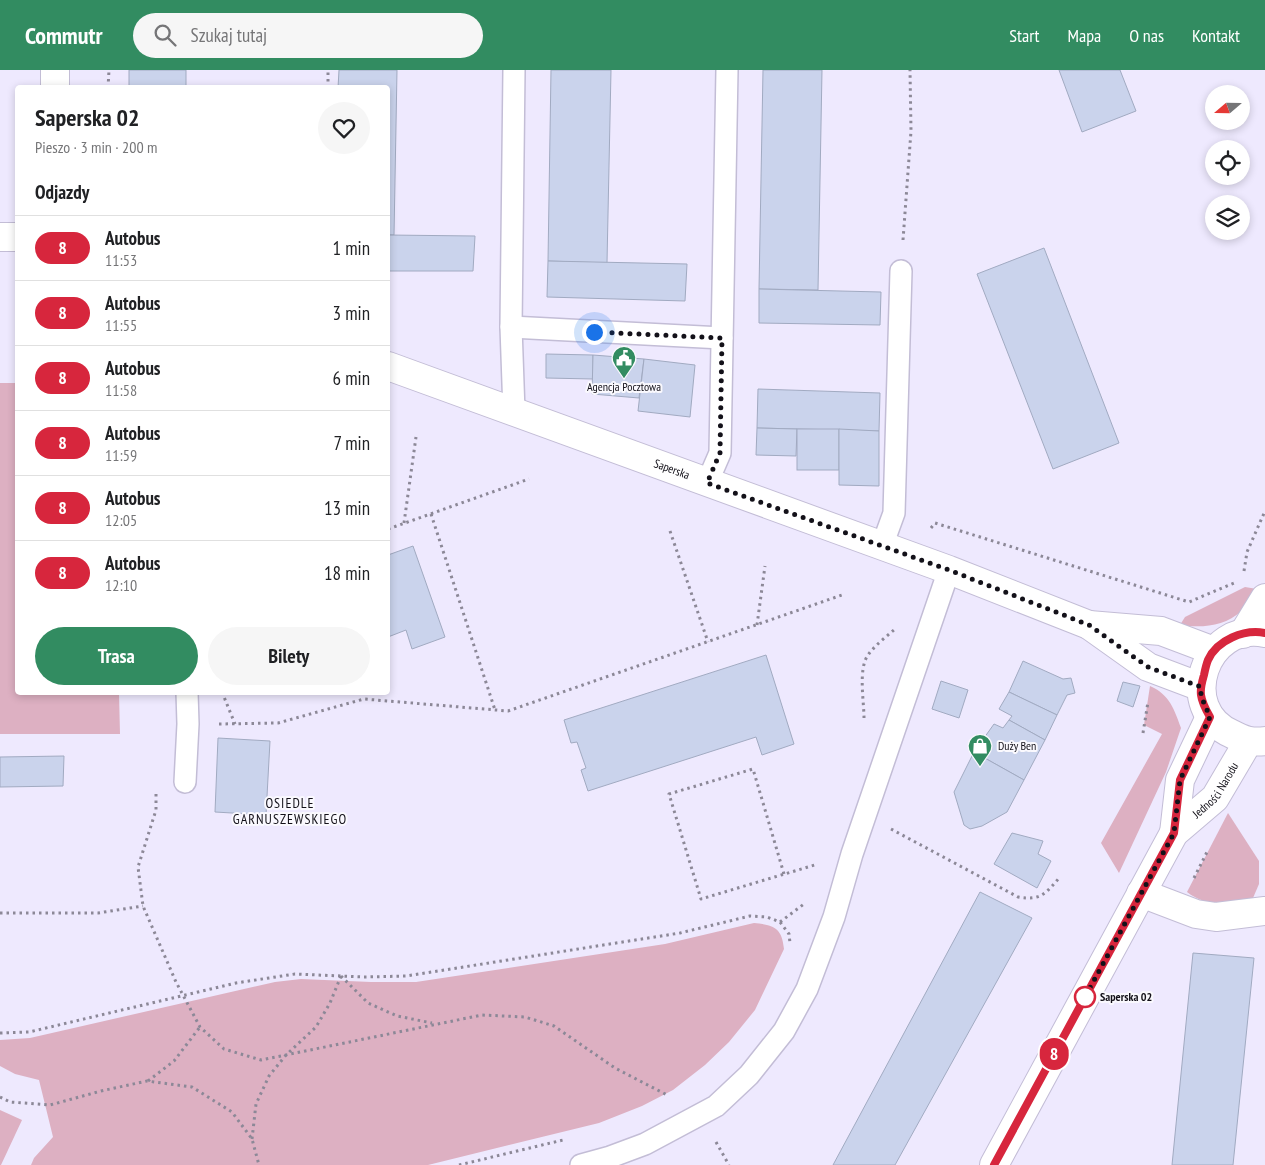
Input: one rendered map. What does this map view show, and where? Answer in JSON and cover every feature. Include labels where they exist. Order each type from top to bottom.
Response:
[{"type":"street","points":[[55,70],[55,85]]},
{"type":"street","points":[[0,237],[15,237]]},
{"type":"street","name":"Saperska","points":[[390,367],[949,570],[1089,625],[1148,667],[1201,687]]},
{"type":"street","points":[[1256,741],[1220,729],[1210,717],[1201,696],[1201,687],[1208,660],[1214,651],[1222,643],[1254,633],[1265,598]]},
{"type":"street","points":[[1089,625],[1161,631],[1214,651]]},
{"type":"street","name":"Jedności Narodu","points":[[1174,833],[1180,780],[1210,717]]},
{"type":"street","name":"Jedności Narodu","points":[[994,1165],[1174,833],[1215,798],[1256,741]]},
{"type":"street","points":[[1142,893],[1196,914],[1216,917],[1265,911]]},
{"type":"lane","points":[[514,70],[511,327],[514,412]]},
{"type":"lane","points":[[707,483],[720,453],[727,70]]},
{"type":"lane","points":[[882,546],[894,513],[901,271]]},
{"type":"lane","points":[[511,327],[722,338]]},
{"type":"lane","points":[[580,1165],[610,1157],[645,1144],[716,1106],[750,1075],[784,1032],[807,989],[834,917],[852,854],[949,570]]},
{"type":"lane","points":[[185,782],[188,724],[187,695]]},
{"type":"path","points":[[108,85],[109,70]]},
{"type":"path","points":[[328,70],[328,85]]},
{"type":"path","points":[[901,271],[911,131],[910,70]]},
{"type":"path","points":[[404,523],[416,437]]},
{"type":"path","points":[[390,528],[529,479]]},
{"type":"path","points":[[1243,573],[1247,552],[1265,511]]},
{"type":"path","points":[[431,514],[495,710]]},
{"type":"path","points":[[927,536],[935,523],[1189,602],[1238,582]]},
{"type":"path","points":[[670,531],[708,642]]},
{"type":"path","points":[[758,625],[765,566]]},
{"type":"path","points":[[188,724],[278,723],[364,699],[508,711],[842,595]]},
{"type":"path","points":[[223,695],[235,724]]},
{"type":"path","points":[[1143,733],[1148,696]]},
{"type":"path","points":[[784,874],[753,769],[669,794],[701,899],[852,854]]},
{"type":"path","points":[[156,810],[138,867],[143,906],[183,995],[200,1027],[224,1049],[261,1060],[482,1015],[525,1017],[554,1026],[615,1068],[671,1098],[664,1102]]},
{"type":"path","points":[[865,815],[1018,897],[1029,899],[1043,895],[1060,877]]},
{"type":"path","points":[[0,913],[98,913],[143,906]]},
{"type":"path","points":[[0,1033],[29,1032],[236,983],[295,974],[406,976],[680,933],[750,916],[767,917],[780,922],[789,934],[790,952]]},
{"type":"path","points":[[341,976],[368,1003],[397,1016],[435,1024]]},
{"type":"path","points":[[259,1165],[252,1138],[256,1104],[268,1076],[286,1055],[316,1027],[330,1003],[341,976]]},
{"type":"path","points":[[147,1081],[174,1061],[200,1027]]},
{"type":"path","points":[[0,1097],[10,1102],[50,1105],[147,1081],[192,1087],[232,1112],[252,1138]]},
{"type":"path","points":[[696,1118],[718,1143],[730,1165]]},
{"type":"path","points":[[459,1165],[570,1138]]},
{"type":"shaded area","points":[[0,383],[15,383],[15,695],[119,695],[120,734],[0,734]]},
{"type":"shaded area","points":[[1245,587],[1257,589],[1243,609],[1235,616],[1212,625],[1180,625],[1185,617]]},
{"type":"shaded area","points":[[1150,686],[1167,698],[1181,728],[1166,772],[1119,873],[1101,843],[1162,734],[1144,725]]},
{"type":"shaded area","points":[[1228,813],[1259,861],[1259,884],[1253,898],[1227,903],[1211,903],[1203,901],[1187,892]]},
{"type":"shaded area","points":[[754,923],[771,926],[779,932],[784,949],[755,1010],[729,1042],[705,1065],[673,1090],[642,1106],[599,1123],[428,1165],[31,1165],[34,1158],[53,1137],[39,1080],[15,1074],[0,1066],[0,1040],[30,1038],[275,982],[301,979],[416,982],[665,944]]},
{"type":"shaded area","points":[[0,1110],[22,1120],[1,1165],[0,1165]]},
{"type":"building","points":[[129,70],[186,70],[186,85],[129,85]]},
{"type":"building","points":[[339,70],[397,70],[394,235],[390,235],[390,85],[338,85]]},
{"type":"building","points":[[551,70],[611,70],[607,263],[548,261]]},
{"type":"building","points":[[763,70],[822,70],[818,290],[759,289]]},
{"type":"building","points":[[1059,70],[1120,70],[1136,111],[1082,132]]},
{"type":"building","points":[[390,235],[475,236],[473,271],[390,271]]},
{"type":"building","points":[[1044,248],[1119,443],[1053,469],[977,274]]},
{"type":"building","points":[[548,261],[687,264],[685,301],[547,297]]},
{"type":"building","points":[[759,289],[881,292],[880,325],[759,323]]},
{"type":"building","points":[[546,354],[593,355],[593,379],[546,378]]},
{"type":"building","points":[[593,355],[644,359],[639,398],[592,394]]},
{"type":"building","points":[[644,359],[695,365],[690,417],[638,411]]},
{"type":"building","points":[[758,389],[880,393],[879,431],[757,428]]},
{"type":"building","points":[[757,428],[797,429],[796,456],[756,455]]},
{"type":"building","points":[[797,429],[839,429],[839,470],[797,470]]},
{"type":"building","points":[[839,429],[879,431],[879,486],[839,485]]},
{"type":"building","points":[[413,546],[445,637],[412,649],[406,630],[390,636],[390,554]]},
{"type":"building","points":[[766,655],[794,744],[762,755],[756,737],[588,791],[581,770],[586,768],[577,742],[571,743],[564,720]]},
{"type":"building","points":[[1023,661],[1063,679],[1071,678],[1075,693],[1067,695],[1057,715],[1009,692]]},
{"type":"building","points":[[941,681],[968,690],[959,718],[932,709]]},
{"type":"building","points":[[1123,682],[1140,686],[1133,707],[1117,701]]},
{"type":"building","points":[[1009,692],[1057,715],[1045,740],[1009,720],[1012,716],[999,709]]},
{"type":"building","points":[[1009,720],[1045,740],[1024,780],[974,752],[994,724],[1003,728]]},
{"type":"building","points":[[218,738],[270,741],[266,815],[215,812]]},
{"type":"building","points":[[974,752],[1024,780],[1007,812],[982,826],[970,829],[964,825],[954,792]]},
{"type":"building","points":[[64,756],[63,786],[0,787],[0,757]]},
{"type":"building","points":[[1012,833],[1043,841],[1038,854],[1051,861],[1037,888],[994,864]]},
{"type":"building","points":[[980,892],[1032,918],[895,1165],[833,1165]]},
{"type":"building","points":[[1193,953],[1254,958],[1233,1165],[1172,1165]]},
{"type":"bus line","name":"8","points":[[994,1165],[1174,833],[1180,780],[1210,717],[1201,696],[1201,687],[1208,660],[1222,643],[1232,638],[1243,634],[1265,633]]},
{"type":"place","name":"Agencja Pocztowa","points":[[624,379]]},
{"type":"place","name":"Duży Ben","points":[[980,767]]},
{"type":"place","name":"Saperska 02","points":[[1085,997]]},
{"type":"district","name":"OSIEDLE GARNUSZEWSKIEGO","points":[[290,812]]},
{"type":"route","points":[[594,332],[722,338],[720,453],[707,483],[949,570],[1089,625],[1148,667],[1201,687],[1201,696],[1210,717],[1180,780],[1174,833],[1085,997]]}]
